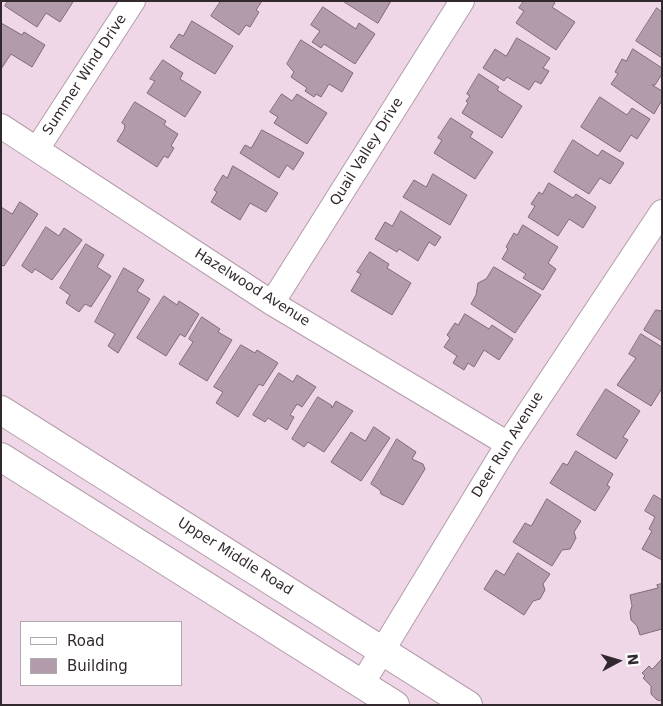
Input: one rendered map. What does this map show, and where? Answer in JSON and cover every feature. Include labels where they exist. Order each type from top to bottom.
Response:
[{"type":"main road","name":"Upper Middle Road","points":[[1,410],[468,705]]},
{"type":"main road","points":[[1,457],[395,705]]},
{"type":"street","name":"Summer Wind Drive","points":[[37,149],[133,1]]},
{"type":"street","name":"Quail Valley Drive","points":[[272,303],[462,1]]},
{"type":"street","name":"Hazelwood Avenue","points":[[1,126],[272,303],[508,444]]},
{"type":"street","name":"Deer Run Avenue","points":[[362,684],[384,651],[508,444],[661,216]]},
{"type":"building","points":[[8,1],[73,2],[60,22],[46,13],[37,27],[5,6]]},
{"type":"building","points":[[221,1],[262,1],[256,10],[259,12],[250,27],[246,25],[239,35],[211,16]]},
{"type":"building","points":[[343,1],[391,1],[378,23]]},
{"type":"building","points":[[524,1],[553,1],[555,3],[552,7],[575,22],[556,50],[516,23],[524,11],[519,8]]},
{"type":"building","points":[[323,7],[356,29],[359,23],[375,34],[355,64],[324,44],[321,48],[312,42],[320,31],[311,25]]},
{"type":"building","points":[[657,8],[662,12],[662,58],[636,41]]},
{"type":"building","points":[[192,21],[233,46],[215,74],[170,47],[179,34],[183,36]]},
{"type":"building","points":[[1,23],[22,35],[24,32],[45,45],[32,67],[11,54],[1,69]]},
{"type":"building","points":[[517,38],[550,58],[543,68],[549,71],[541,84],[535,81],[529,90],[507,77],[504,81],[483,68],[495,49],[506,56]]},
{"type":"building","points":[[301,40],[353,73],[342,92],[329,84],[321,97],[316,94],[314,97],[305,91],[307,88],[291,77],[294,72],[287,64]]},
{"type":"building","points":[[633,49],[662,68],[662,74],[655,85],[652,85],[662,91],[662,100],[654,114],[611,84],[618,74],[615,72],[622,59],[626,61]]},
{"type":"building","points":[[163,60],[183,73],[180,79],[201,92],[185,117],[147,93],[155,81],[150,79]]},
{"type":"building","points":[[479,74],[499,87],[497,90],[522,106],[502,138],[462,113],[470,96],[467,94]]},
{"type":"building","points":[[282,94],[292,101],[297,94],[327,113],[307,144],[274,123],[278,117],[270,112]]},
{"type":"building","points":[[600,97],[627,115],[632,108],[650,119],[637,139],[631,135],[620,152],[581,127]]},
{"type":"building","points":[[135,102],[166,121],[164,125],[178,134],[171,146],[174,148],[168,158],[164,156],[157,167],[117,141],[124,130],[125,125],[122,123]]},
{"type":"building","points":[[451,118],[473,132],[470,137],[493,152],[475,179],[434,153],[442,140],[438,138]]},
{"type":"building","points":[[262,130],[304,153],[293,170],[287,165],[279,178],[240,153],[245,145],[251,148]]},
{"type":"building","points":[[573,140],[598,156],[602,150],[624,163],[610,184],[600,178],[589,194],[554,172]]},
{"type":"building","points":[[233,166],[278,193],[266,212],[250,203],[240,220],[211,202],[217,192],[214,190],[223,175],[227,178]]},
{"type":"building","points":[[433,174],[467,195],[450,225],[403,197],[414,180],[426,187]]},
{"type":"building","points":[[549,183],[573,198],[576,194],[596,207],[583,228],[569,219],[558,236],[528,217],[535,206],[531,204],[539,192],[542,194]]},
{"type":"building","points":[[20,202],[38,214],[4,266],[1,265],[1,207],[12,214]]},
{"type":"building","points":[[401,211],[441,237],[435,246],[429,242],[418,261],[399,249],[397,252],[375,239],[385,222],[392,226]]},
{"type":"building","points":[[523,225],[558,247],[548,263],[556,269],[543,290],[523,278],[526,274],[502,259],[514,233],[517,235]]},
{"type":"building","points":[[46,227],[59,236],[64,228],[82,240],[52,280],[35,269],[32,273],[22,266]]},
{"type":"building","points":[[86,244],[104,255],[97,267],[111,276],[91,307],[85,304],[79,312],[66,303],[70,295],[60,288]]},
{"type":"building","points":[[370,252],[389,264],[387,268],[411,283],[392,315],[351,291],[361,274],[357,272]]},
{"type":"building","points":[[494,267],[541,295],[515,333],[471,304],[476,295],[478,283],[486,279]]},
{"type":"building","points":[[124,268],[144,280],[137,291],[150,299],[118,353],[108,346],[115,334],[95,322]]},
{"type":"building","points":[[164,296],[177,305],[179,301],[199,314],[185,337],[180,334],[166,356],[137,338]]},
{"type":"building","points":[[656,310],[662,311],[662,341],[644,330]]},
{"type":"building","points":[[465,314],[489,329],[492,325],[513,339],[499,360],[484,350],[474,367],[468,363],[464,370],[453,363],[457,356],[444,347],[450,338],[447,335],[455,323],[458,325]]},
{"type":"building","points":[[202,317],[220,329],[218,332],[232,340],[207,381],[179,364],[193,342],[189,339]]},
{"type":"building","points":[[641,334],[662,347],[662,388],[651,406],[617,385],[636,358],[629,354]]},
{"type":"building","points":[[241,345],[255,353],[257,350],[278,363],[263,386],[259,384],[238,417],[216,403],[223,392],[214,387]]},
{"type":"building","points":[[279,373],[293,382],[297,375],[316,387],[302,407],[297,404],[290,415],[294,417],[287,430],[268,418],[265,422],[253,415]]},
{"type":"building","points":[[606,389],[640,411],[623,437],[628,440],[616,459],[577,435]]},
{"type":"building","points":[[318,397],[331,405],[332,408],[336,401],[353,411],[324,452],[308,442],[304,447],[292,439]]},
{"type":"building","points":[[374,427],[390,438],[361,481],[331,462],[351,432],[365,441]]},
{"type":"building","points":[[397,439],[416,452],[412,459],[423,464],[425,469],[403,505],[381,494],[380,490],[371,484]]},
{"type":"building","points":[[576,451],[613,474],[607,485],[610,487],[595,511],[550,483],[563,463],[567,465]]},
{"type":"building","points":[[654,495],[662,500],[662,560],[642,549],[652,531],[649,529],[655,517],[645,511]]},
{"type":"building","points":[[547,499],[581,521],[574,532],[576,538],[570,549],[562,550],[552,566],[513,542],[525,523],[531,526]]},
{"type":"building","points":[[518,553],[550,574],[543,584],[545,590],[540,599],[533,601],[524,615],[484,589],[496,570],[504,575]]},
{"type":"building","points":[[662,584],[662,629],[640,635],[637,626],[631,620],[630,612],[632,606],[630,595],[658,588],[657,585]]},
{"type":"building","points":[[662,659],[662,701],[657,700],[651,694],[651,686],[643,678],[645,676],[642,673],[649,666],[652,669]]}]
